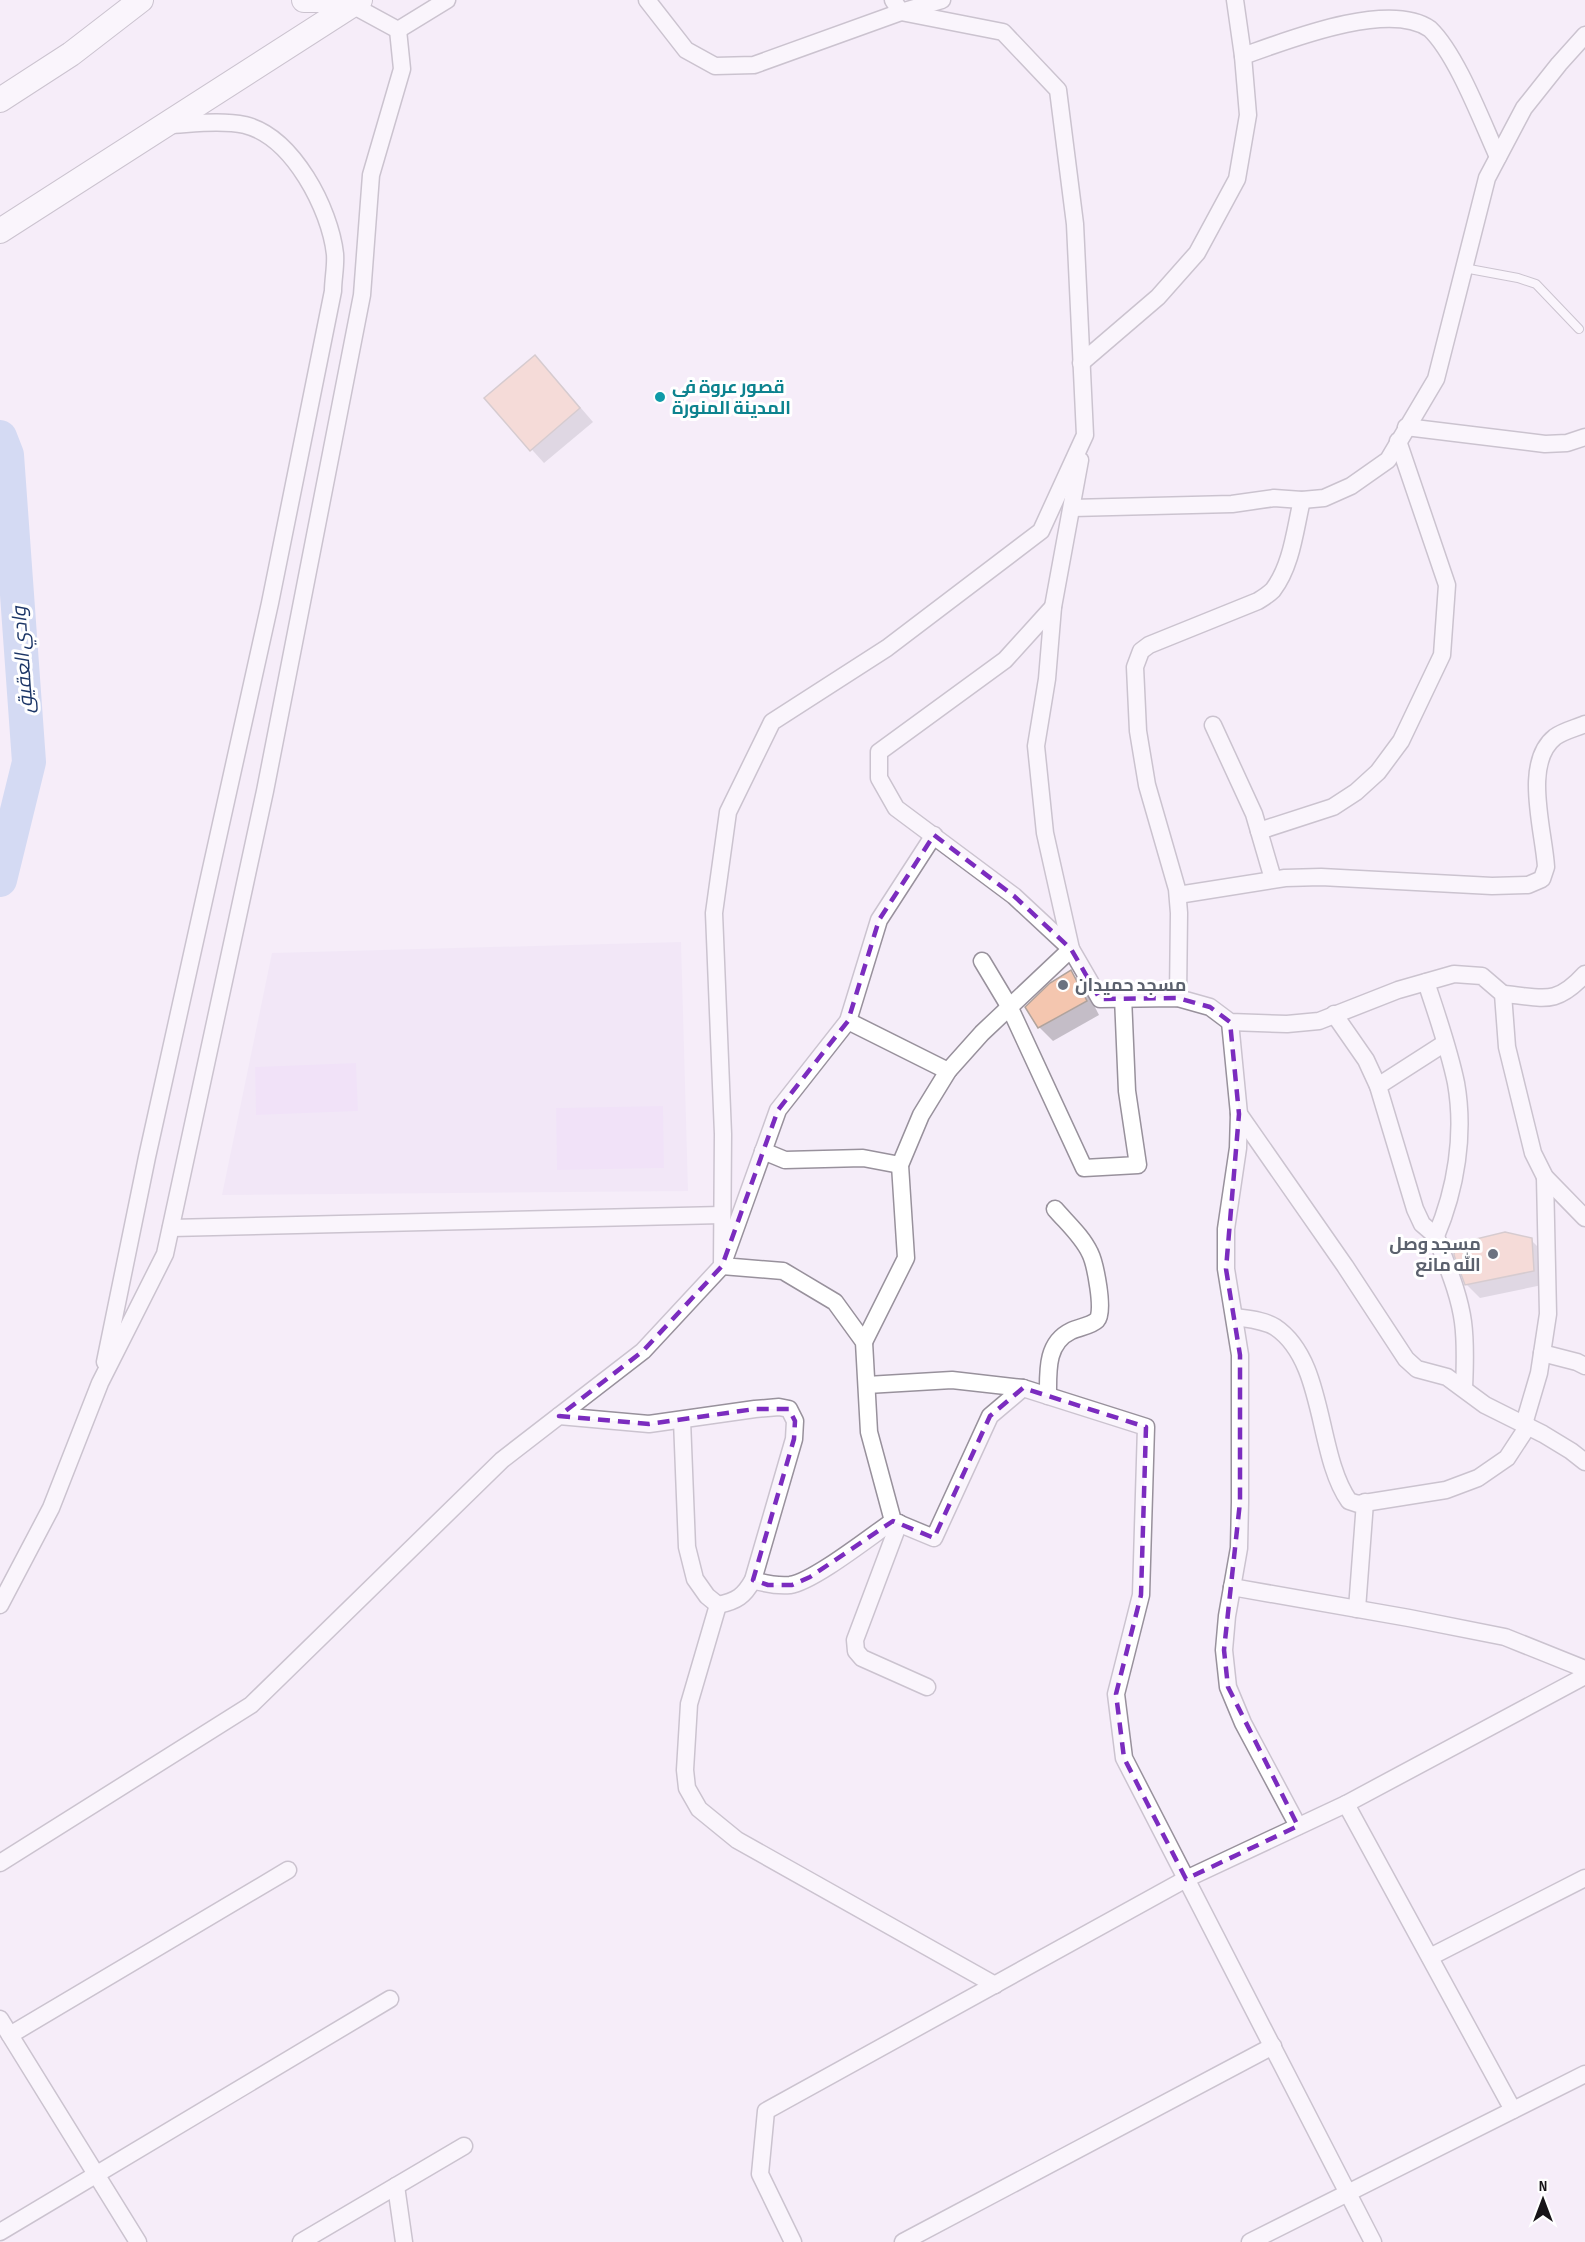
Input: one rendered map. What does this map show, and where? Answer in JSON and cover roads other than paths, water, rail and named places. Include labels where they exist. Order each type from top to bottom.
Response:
[{"type":"main road","points":[[0,100],[71,54],[141,0]]},
{"type":"main road","points":[[304,0],[328,0]]},
{"type":"main road","points":[[0,231],[356,3]]},
{"type":"street","points":[[398,30],[447,0]]},
{"type":"street","points":[[647,0],[686,50],[715,66],[754,64],[897,6],[942,0]]},
{"type":"street","points":[[1082,363],[1158,297],[1197,253],[1237,179],[1248,115],[1235,0]]},
{"type":"street","points":[[356,3],[398,30]]},
{"type":"street","points":[[897,6],[1003,32],[1058,90],[1075,224],[1085,435],[1053,607],[1047,679],[1036,746],[1045,833],[1071,949]]},
{"type":"street","points":[[1243,56],[1345,19],[1368,15],[1407,17],[1428,27],[1445,48],[1498,157]]},
{"type":"street","points":[[0,1605],[51,1508],[100,1383],[165,1254],[265,791],[362,296],[371,175],[402,69],[398,30]]},
{"type":"street","points":[[1071,508],[1232,504],[1274,498],[1302,500],[1324,498],[1351,486],[1388,460],[1436,379],[1487,178],[1524,108],[1585,35]]},
{"type":"street","points":[[100,1383],[147,1158],[270,603],[333,291],[335,255],[329,228],[302,170],[275,140],[246,125],[219,123],[167,125]]},
{"type":"street","points":[[1402,434],[1545,444],[1567,443],[1585,437]]},
{"type":"street","points":[[1259,831],[1333,807],[1371,779],[1401,741],[1442,655],[1447,585],[1402,434]]},
{"type":"street","points":[[722,1266],[723,1134],[714,913],[728,812],[772,723],[887,648],[1041,531],[1085,435]]},
{"type":"street","points":[[1178,998],[1178,895],[1147,786],[1138,731],[1135,667],[1142,651],[1149,645],[1258,601],[1272,591],[1282,573],[1291,548],[1302,500]]},
{"type":"street","points":[[1053,607],[1005,660],[879,752],[879,778],[896,808],[1014,896],[1071,949],[1100,999],[1178,998],[1210,1007],[1230,1022],[1287,1024],[1319,1021],[1398,990],[1454,974],[1482,976],[1503,994],[1552,999],[1570,990],[1585,974]]},
{"type":"street","points":[[1178,895],[1273,879],[1321,877],[1492,886],[1535,884],[1542,879],[1546,867],[1536,779],[1539,764],[1544,750],[1556,736],[1585,724]]},
{"type":"street","points":[[1213,725],[1242,785],[1273,879]]},
{"type":"street","points":[[0,1863],[251,1705],[502,1460],[644,1351],[722,1266],[778,1110],[848,1021],[879,920],[934,835]]},
{"type":"street","points":[[927,1687],[862,1658],[856,1651],[855,1640],[896,1522],[870,1432],[864,1342],[906,1258],[900,1166],[921,1115],[948,1071],[1010,1006],[1071,949]]},
{"type":"street","points":[[982,961],[1010,1006],[1084,1168],[1138,1166],[1127,1091],[1123,997]]},
{"type":"street","points":[[1426,982],[1456,1084],[1460,1120],[1454,1178],[1436,1236]]},
{"type":"street","points":[[1503,994],[1507,1047],[1533,1153],[1545,1177],[1585,1218]]},
{"type":"street","points":[[1334,1014],[1366,1060],[1378,1086],[1415,1209],[1422,1224],[1436,1236],[1452,1279],[1463,1321],[1464,1388]]},
{"type":"street","points":[[848,1021],[948,1071]]},
{"type":"street","points":[[1230,1022],[1239,1114],[1238,1148],[1226,1229],[1226,1269],[1240,1355],[1240,1502],[1239,1548],[1224,1650],[1228,1687],[1243,1723],[1298,1826]]},
{"type":"street","points":[[1378,1086],[1445,1043]]},
{"type":"street","points":[[1239,1114],[1345,1266],[1406,1359],[1417,1369],[1448,1377],[1485,1405],[1584,1456]]},
{"type":"street","points":[[764,1151],[784,1160],[863,1158],[900,1166]]},
{"type":"street","points":[[1235,1317],[1274,1326],[1297,1351],[1318,1404],[1340,1489],[1348,1501],[1358,1504],[1446,1490],[1478,1478],[1507,1458],[1526,1425],[1539,1373],[1548,1314],[1545,1177]]},
{"type":"street","points":[[1047,1396],[1048,1367],[1056,1342],[1062,1336],[1097,1320],[1101,1314],[1090,1253],[1055,1209]]},
{"type":"street","points":[[171,1228],[722,1215]]},
{"type":"street","points":[[722,1266],[783,1271],[835,1302],[864,1342]]},
{"type":"street","points":[[1542,1353],[1585,1366]]},
{"type":"street","points":[[867,1385],[952,1380],[1023,1388],[1146,1427],[1141,1595],[1116,1694],[1124,1758],[1373,2242]]},
{"type":"street","points":[[896,1522],[934,1538],[990,1416],[1023,1388]]},
{"type":"street","points":[[559,1416],[649,1424],[779,1407],[789,1409],[795,1421],[794,1439],[753,1580],[745,1594],[735,1602],[718,1605],[707,1596],[695,1579],[687,1547],[682,1420]]},
{"type":"street","points":[[1357,1609],[1365,1502]]},
{"type":"street","points":[[753,1580],[768,1585],[792,1584],[810,1577],[896,1522]]},
{"type":"street","points":[[1232,1587],[1504,1637],[1585,1669]]},
{"type":"street","points":[[718,1605],[689,1704],[685,1770],[687,1788],[699,1809],[736,1840],[995,1985]]},
{"type":"street","points":[[793,2242],[760,2174],[766,2111],[1186,1879],[1346,1804],[1585,1676]]},
{"type":"street","points":[[1346,1804],[1513,2110]]},
{"type":"street","points":[[9,2035],[288,1870]]},
{"type":"street","points":[[1430,1957],[1585,1878]]},
{"type":"street","points":[[0,2232],[390,1999]]},
{"type":"street","points":[[0,2019],[138,2242]]},
{"type":"street","points":[[903,2242],[1273,2046]]},
{"type":"street","points":[[1250,2242],[1585,2074]]},
{"type":"street","points":[[301,2242],[464,2146]]},
{"type":"street","points":[[396,2186],[404,2242]]},
{"type":"lane","points":[[1464,268],[1518,278],[1536,284],[1579,329]]},
{"type":"waterway","name":"وادي العقيق","points":[[0,437],[7,455],[29,762],[0,880]]},
{"type":"place","name":"قصور عروة في المدينة المنورة","points":[[660,397]]},
{"type":"place","name":"مسجد حميدان","points":[[1063,985]]},
{"type":"place","name":"مسجد وصل الله مانع","points":[[1493,1254]]}]
